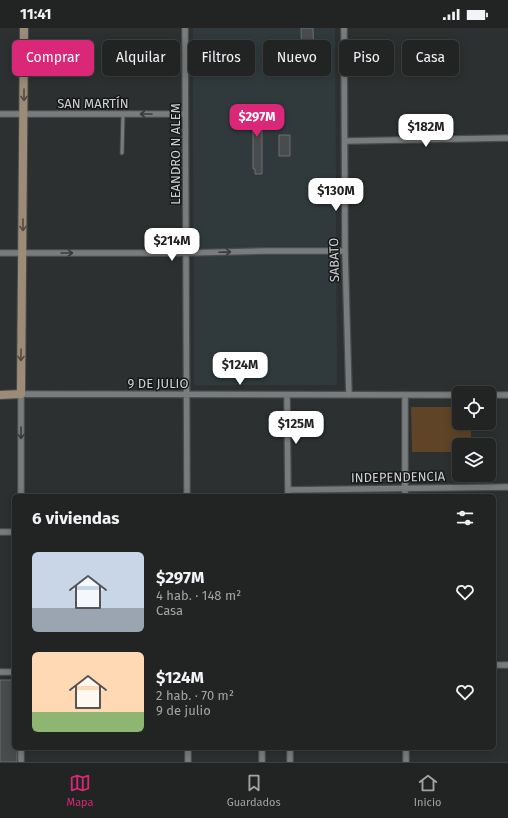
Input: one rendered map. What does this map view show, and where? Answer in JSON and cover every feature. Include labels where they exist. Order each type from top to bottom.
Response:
[{"type":"main road","points":[[21,394],[24,28]]},
{"type":"main road","name":"9 DE JULIO","points":[[0,395],[21,394]]},
{"type":"street","name":"LEANDRO N ALEM","points":[[185,28],[187,494]]},
{"type":"street","name":"SABATO","points":[[344,28],[345,251],[349,395]]},
{"type":"street","name":"SAN MARTÍN","points":[[0,114],[185,114]]},
{"type":"street","points":[[345,141],[508,138]]},
{"type":"street","points":[[0,253],[345,251]]},
{"type":"street","points":[[21,394],[21,494]]},
{"type":"street","name":"9 DE JULIO","points":[[21,394],[452,395]]},
{"type":"street","points":[[287,395],[288,493]]},
{"type":"street","points":[[405,494],[406,395]]},
{"type":"street","points":[[496,395],[508,395]]},
{"type":"street","name":"INDEPENDENCIA","points":[[288,493],[405,488],[508,487]]},
{"type":"street","points":[[0,532],[12,532]]},
{"type":"street","points":[[496,665],[508,665]]},
{"type":"street","points":[[0,672],[12,672]]},
{"type":"street","points":[[21,750],[21,762]]},
{"type":"street","points":[[188,750],[188,762]]},
{"type":"street","points":[[262,750],[262,762]]},
{"type":"street","points":[[290,750],[290,762]]},
{"type":"street","points":[[406,750],[406,762]]},
{"type":"lane","points":[[122,153],[123,114]]},
{"type":"shaded area","points":[[193,28],[335,28],[337,385],[194,385],[193,76],[255,76],[255,40],[193,40]]},
{"type":"shaded area","points":[[411,407],[452,407],[452,430],[471,430],[471,438],[452,438],[452,452],[412,452]]},
{"type":"building","points":[[301,28],[313,28],[313,40],[301,40]]},
{"type":"building","points":[[250,107],[262,107],[262,174],[255,174],[255,169],[253,169],[253,123],[250,123]]},
{"type":"building","points":[[279,135],[290,135],[290,156],[279,156]]},
{"type":"building","points":[[0,680],[12,680],[12,750],[17,750],[17,762],[0,762]]}]
